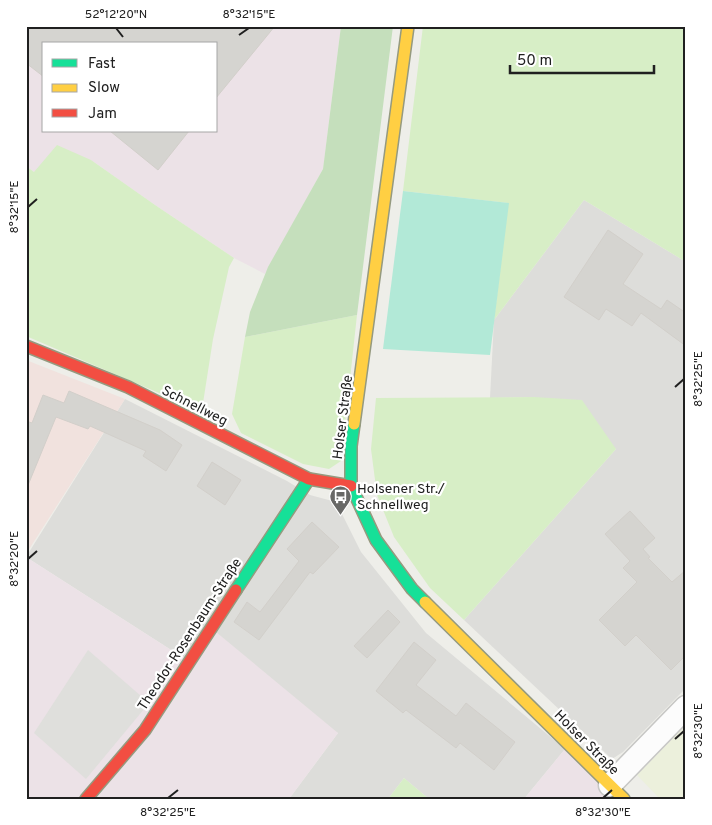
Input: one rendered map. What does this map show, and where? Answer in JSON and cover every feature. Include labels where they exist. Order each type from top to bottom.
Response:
[{"type":"main road","name":"Holser Straße","points":[[408,26],[351,446],[351,486],[376,540],[412,589],[617,792]]},
{"type":"main road","name":"Schnellweg","points":[[26,346],[128,387],[309,479],[351,486]]},
{"type":"main road","name":"Theodor-Rosenbaum-Straße","points":[[86,799],[144,730],[309,479]]},
{"type":"street","points":[[617,792],[686,707]]},
{"type":"shaded area","points":[[26,26],[341,26],[323,169],[265,274],[234,258],[91,160],[34,172],[26,166]]},
{"type":"shaded area","points":[[584,200],[686,262],[686,688],[623,752],[612,759],[464,620],[616,449],[534,397],[490,398],[494,320]]},
{"type":"shaded area","points":[[26,360],[125,399],[26,554]]},
{"type":"shaded area","points":[[125,399],[287,481],[310,495],[336,502],[361,552],[426,633],[565,749],[524,799],[429,799],[404,778],[388,799],[289,799],[338,733],[193,664],[26,557]]},
{"type":"shaded area","points":[[26,557],[193,664],[216,632],[338,733],[289,799],[26,799]]},
{"type":"shaded area","points":[[88,650],[149,703],[86,779],[34,733]]},
{"type":"shaded area","points":[[565,749],[617,799],[524,799]]},
{"type":"green space","points":[[341,26],[393,26],[357,315],[245,337],[250,312],[268,267],[323,169]]},
{"type":"green space","points":[[423,26],[686,26],[686,262],[584,200],[494,320],[508,203],[403,191]]},
{"type":"green space","points":[[57,145],[91,160],[234,258],[229,267],[213,339],[203,403],[194,408],[26,336],[26,166],[34,172]]},
{"type":"green space","points":[[403,191],[509,203],[490,355],[383,349]]},
{"type":"green space","points":[[357,315],[341,461],[329,469],[303,464],[241,433],[232,414],[245,337]]},
{"type":"green space","points":[[534,397],[582,400],[616,449],[464,620],[430,588],[394,537],[377,495],[371,449],[376,398]]},
{"type":"green space","points":[[686,725],[686,799],[660,799],[637,775]]},
{"type":"green space","points":[[404,778],[429,799],[388,799]]},
{"type":"building","points":[[26,26],[275,26],[218,96],[218,42],[42,42],[42,75],[26,63]]},
{"type":"building","points":[[111,132],[188,132],[158,170]]},
{"type":"building","points":[[608,230],[643,254],[623,284],[661,309],[667,300],[686,313],[686,346],[641,313],[632,326],[606,309],[599,320],[564,297]]},
{"type":"building","points":[[69,391],[160,430],[182,445],[166,471],[143,456],[146,451],[90,426],[88,429],[56,417],[26,490],[26,421],[32,423],[43,395],[64,403]]},
{"type":"building","points":[[212,462],[241,480],[225,505],[197,486]]},
{"type":"building","points":[[630,511],[655,538],[643,549],[650,557],[648,558],[672,582],[686,570],[686,655],[671,670],[636,635],[625,646],[599,620],[637,582],[623,568],[630,561],[605,534]]},
{"type":"building","points":[[312,522],[339,547],[313,574],[310,572],[259,640],[234,622],[247,602],[260,612],[299,561],[287,549]]},
{"type":"building","points":[[388,610],[400,622],[367,658],[354,646]]},
{"type":"building","points":[[414,642],[436,660],[416,685],[456,716],[466,703],[515,742],[494,770],[460,743],[456,748],[406,710],[403,713],[376,691]]},
{"type":"traffic: fast","points":[[354,424],[351,446],[351,486],[376,540],[412,589],[425,602]]},
{"type":"traffic: fast","points":[[236,590],[309,479]]},
{"type":"traffic: slow","points":[[354,424],[408,26]]},
{"type":"traffic: slow","points":[[425,602],[624,799]]},
{"type":"traffic: jam","points":[[26,346],[128,387],[309,479],[351,486]]},
{"type":"traffic: jam","points":[[86,799],[145,730],[236,590]]},
{"type":"place","name":"Holsener Str./ Schnellweg","points":[[341,515]]}]
